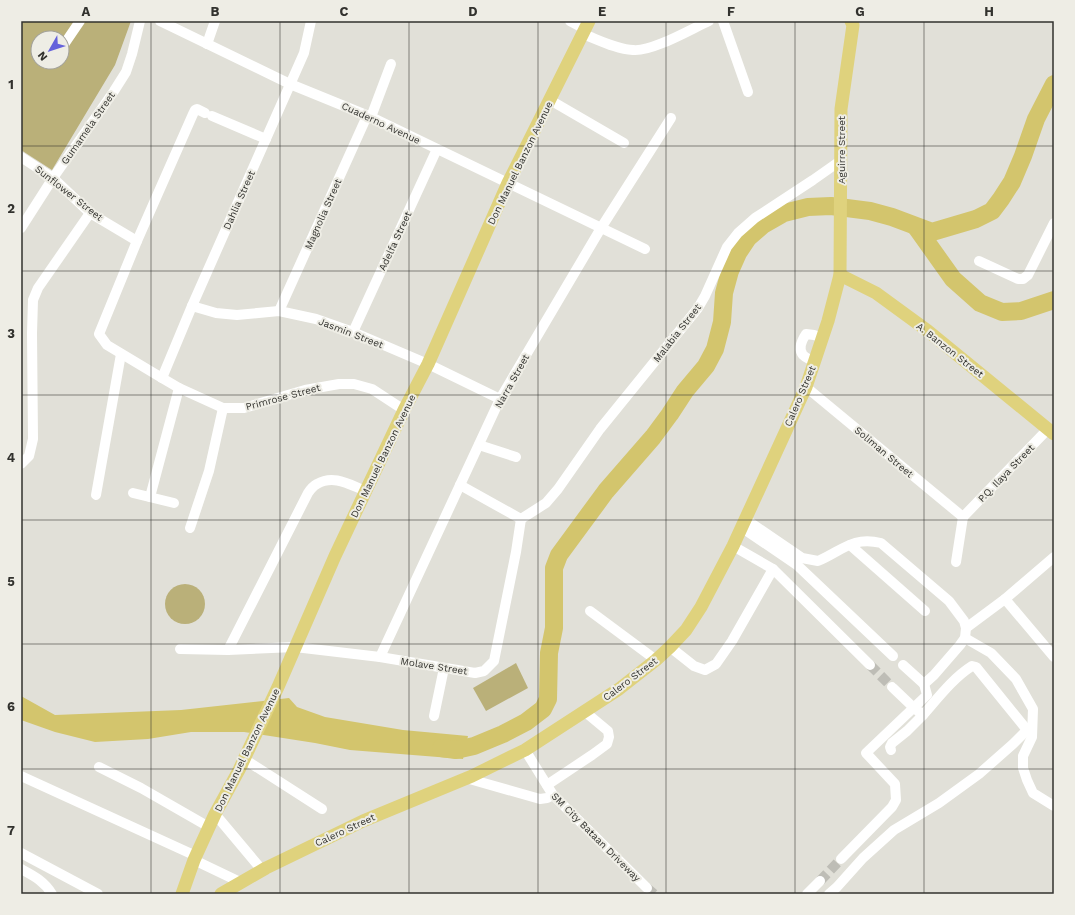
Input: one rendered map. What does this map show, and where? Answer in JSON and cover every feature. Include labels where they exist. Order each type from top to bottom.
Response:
[{"type":"main road","name":"Aguirre Street","points":[[840,275],[841,108],[853,22]]},
{"type":"main road","name":"Don Manuel Banzon Avenue","points":[[182,894],[195,858],[209,827],[239,770],[278,687],[335,556],[404,410],[428,364],[508,183],[586,28]]},
{"type":"main road","name":"Calero Street","points":[[221,894],[262,870],[363,821],[466,778],[524,750],[619,688],[656,660],[670,647],[686,630],[701,607],[733,546],[806,387],[823,338],[840,275]]},
{"type":"main road","name":"A. Banzon Street","points":[[840,275],[876,293],[922,327],[1051,432]]},
{"type":"street","points":[[70,36],[80,21]]},
{"type":"street","name":"Gumamela Street","points":[[21,228],[53,178],[126,72],[140,21]]},
{"type":"street","name":"Cuaderno Avenue","points":[[160,21],[290,84],[369,117],[645,249]]},
{"type":"street","points":[[207,44],[216,21]]},
{"type":"street","name":"Dahlia Street","points":[[162,378],[192,306],[304,53],[311,21]]},
{"type":"street","points":[[570,21],[586,28],[620,48],[635,51],[652,48],[709,21]]},
{"type":"street","points":[[723,21],[748,92]]},
{"type":"street","name":"Magnolia Street","points":[[279,311],[392,64]]},
{"type":"street","points":[[550,100],[624,143]]},
{"type":"street","name":"Primrose Street","points":[[266,140],[197,109],[195,110],[137,241],[100,334],[107,345],[121,354],[179,388],[223,408],[244,408],[305,390],[338,384],[354,384],[372,389],[404,410]]},
{"type":"street","name":"Narra Street","points":[[380,657],[500,399],[601,228],[671,118]]},
{"type":"street","name":"Adelfa Street","points":[[353,332],[437,149]]},
{"type":"street","name":"Sunflower Street","points":[[21,157],[53,178],[90,213],[137,241]]},
{"type":"street","name":"Malabia Street","points":[[522,519],[546,503],[558,489],[600,429],[698,308],[706,296],[727,247],[738,233],[755,218],[840,161]]},
{"type":"street","points":[[21,464],[30,456],[33,439],[32,333],[34,300],[38,288],[90,213]]},
{"type":"street","points":[[979,262],[1023,279],[1028,275],[1054,224]]},
{"type":"street","name":"Jasmin Street","points":[[192,306],[216,313],[237,315],[279,311],[316,319],[353,332],[428,364],[500,399]]},
{"type":"street","points":[[815,361],[803,355],[800,350],[802,339],[806,334],[823,338]]},
{"type":"street","points":[[96,495],[121,354]]},
{"type":"street","name":"Soliman Street","points":[[806,387],[963,517]]},
{"type":"street","points":[[150,497],[179,388]]},
{"type":"street","points":[[190,528],[209,471],[223,408]]},
{"type":"street","name":"P.Q. Ilaya Street","points":[[963,517],[1051,432]]},
{"type":"street","points":[[479,445],[516,457]]},
{"type":"street","points":[[228,650],[308,493],[316,484],[328,480],[339,480],[366,491]]},
{"type":"street","points":[[460,485],[522,519]]},
{"type":"street","points":[[133,492],[174,503]]},
{"type":"street","points":[[956,562],[963,517]]},
{"type":"street","name":"Molave Street","points":[[180,649],[228,650],[296,646],[380,657],[475,673],[484,671],[494,661],[522,519]]},
{"type":"street","points":[[743,523],[802,558],[818,561],[861,541],[881,543],[949,601],[964,620],[965,633],[991,653],[1016,679],[1033,709],[1032,736],[1024,756],[1023,768],[1033,793],[1054,806]]},
{"type":"street","points":[[743,523],[797,565],[894,656]]},
{"type":"street","points":[[850,545],[925,610]]},
{"type":"street","points":[[733,546],[772,569],[870,665]]},
{"type":"street","points":[[924,684],[934,675],[960,645],[965,633],[1054,557]]},
{"type":"street","points":[[670,647],[694,666],[705,670],[716,664],[732,642],[772,569]]},
{"type":"street","points":[[1005,599],[1053,654]]},
{"type":"street","points":[[590,611],[656,660]]},
{"type":"street","points":[[841,859],[892,807],[896,800],[896,784],[866,753],[927,694],[924,684],[903,665]]},
{"type":"street","points":[[829,894],[837,890],[863,858],[894,830],[938,803],[979,774],[1027,730],[976,667],[972,666],[953,683],[907,731],[892,743],[890,747],[891,750]]},
{"type":"street","points":[[434,716],[444,668]]},
{"type":"street","points":[[892,687],[923,715]]},
{"type":"street","name":"SM City Bataan Driveway","points":[[547,785],[607,744],[610,737],[608,731],[584,712]]},
{"type":"street","name":"SM City Bataan Driveway","points":[[524,750],[553,795],[647,888]]},
{"type":"street","points":[[244,759],[322,809]]},
{"type":"street","points":[[99,767],[141,788],[209,827]]},
{"type":"street","points":[[21,776],[195,858],[240,882]]},
{"type":"street","points":[[466,778],[540,798],[547,798],[553,795]]},
{"type":"street","points":[[215,814],[262,870]]},
{"type":"street","points":[[21,853],[98,894]]},
{"type":"street","points":[[21,870],[44,883],[52,894]]},
{"type":"street","points":[[807,894],[820,881]]},
{"type":"shaded area","points":[[21,21],[131,21],[115,65],[52,170],[21,150]]},
{"type":"shaded area","points":[[189,584],[196,587],[202,593],[205,604],[204,612],[196,621],[189,624],[181,624],[174,621],[166,612],[165,600],[168,593],[177,585]]},
{"type":"shaded area","points":[[516,663],[528,688],[486,711],[473,688]]},
{"type":"shaded area","points":[[21,696],[55,715],[181,710],[289,698],[297,707],[325,717],[403,730],[468,736],[463,759],[350,750],[244,732],[191,732],[148,739],[95,742],[55,732],[21,720]]},
{"type":"waterway","points":[[441,748],[456,750],[474,746],[503,734],[526,722],[543,709],[548,699],[549,653],[554,628],[554,568],[559,555],[606,491],[653,437],[685,391],[706,366],[715,349],[722,322],[724,293],[730,271],[738,253],[748,238],[763,225],[784,213],[808,207],[831,206],[870,211],[892,217],[932,232],[976,219],[992,211],[1012,182],[1036,119],[1054,84]]},
{"type":"waterway","points":[[916,227],[953,279],[980,303],[1002,312],[1021,311],[1054,300]]},
{"type":"tunnel","points":[[870,665],[892,687]]},
{"type":"tunnel","points":[[820,881],[841,859]]},
{"type":"tunnel","points":[[647,888],[654,894]]}]
